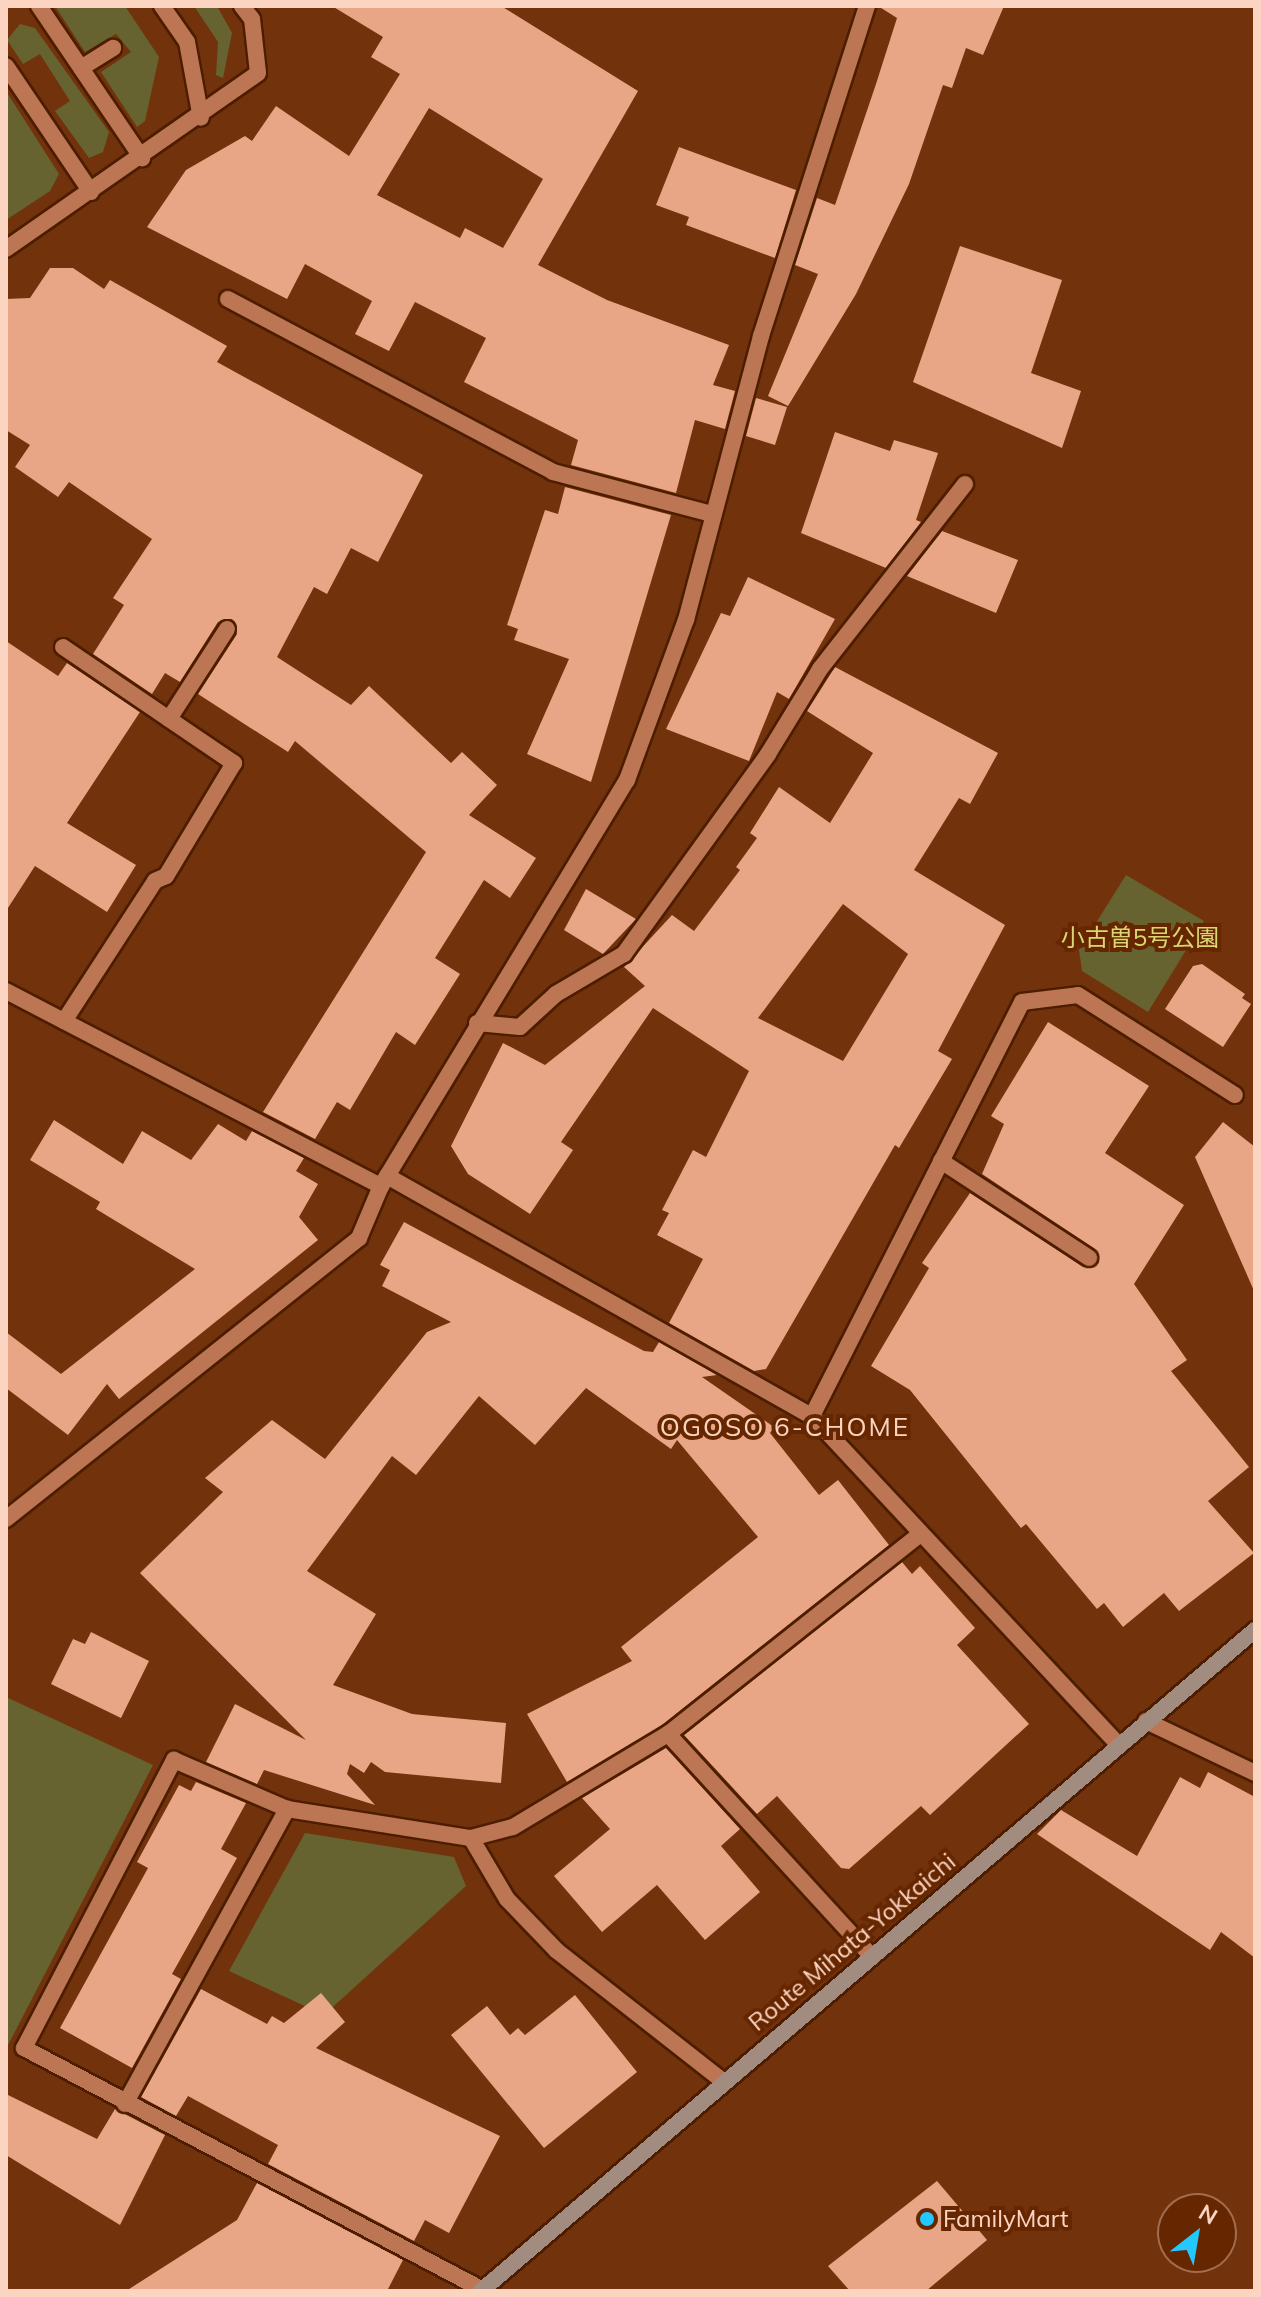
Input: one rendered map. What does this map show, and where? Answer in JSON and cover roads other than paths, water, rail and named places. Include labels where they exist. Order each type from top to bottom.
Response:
[{"type":"main road","name":"Route Mihata-Yokkaichi","points":[[483,2291],[1255,1630]]},
{"type":"street","points":[[39,6],[142,158]]},
{"type":"street","points":[[162,6],[187,42],[201,118]]},
{"type":"street","points":[[6,249],[201,118],[258,73],[252,19],[242,6]]},
{"type":"street","points":[[6,1519],[359,1238],[384,1181],[627,780],[686,620],[761,336],[867,6]]},
{"type":"street","points":[[81,68],[113,48]]},
{"type":"street","points":[[6,66],[91,192]]},
{"type":"street","points":[[228,299],[553,472],[712,514]]},
{"type":"street","points":[[477,1023],[520,1027],[556,994],[624,954],[768,754],[820,669],[965,484]]},
{"type":"street","points":[[169,719],[227,629]]},
{"type":"street","points":[[63,647],[234,763],[166,876],[155,881],[64,1021]]},
{"type":"street","points":[[6,991],[384,1181],[812,1416],[919,1535],[1119,1745]]},
{"type":"street","points":[[812,1416],[1022,1002],[1078,995],[1235,1095]]},
{"type":"street","points":[[941,1161],[1089,1258]]},
{"type":"street","points":[[483,2291],[24,2048],[174,1760],[287,1809],[471,1838],[513,1827],[668,1734],[919,1535]]},
{"type":"street","points":[[1146,1721],[1255,1773]]},
{"type":"street","points":[[668,1734],[872,1957]]},
{"type":"street","points":[[125,2104],[287,1809]]},
{"type":"street","points":[[471,1838],[507,1899],[557,1951],[724,2082]]},
{"type":"place","name":"FamilyMart","points":[[927,2219]]},
{"type":"district","name":"OGOSO 6-CHOME","points":[[785,1427]]},
{"type":"park label","name":"小古曽5号公園","points":[[1140,938]]}]
